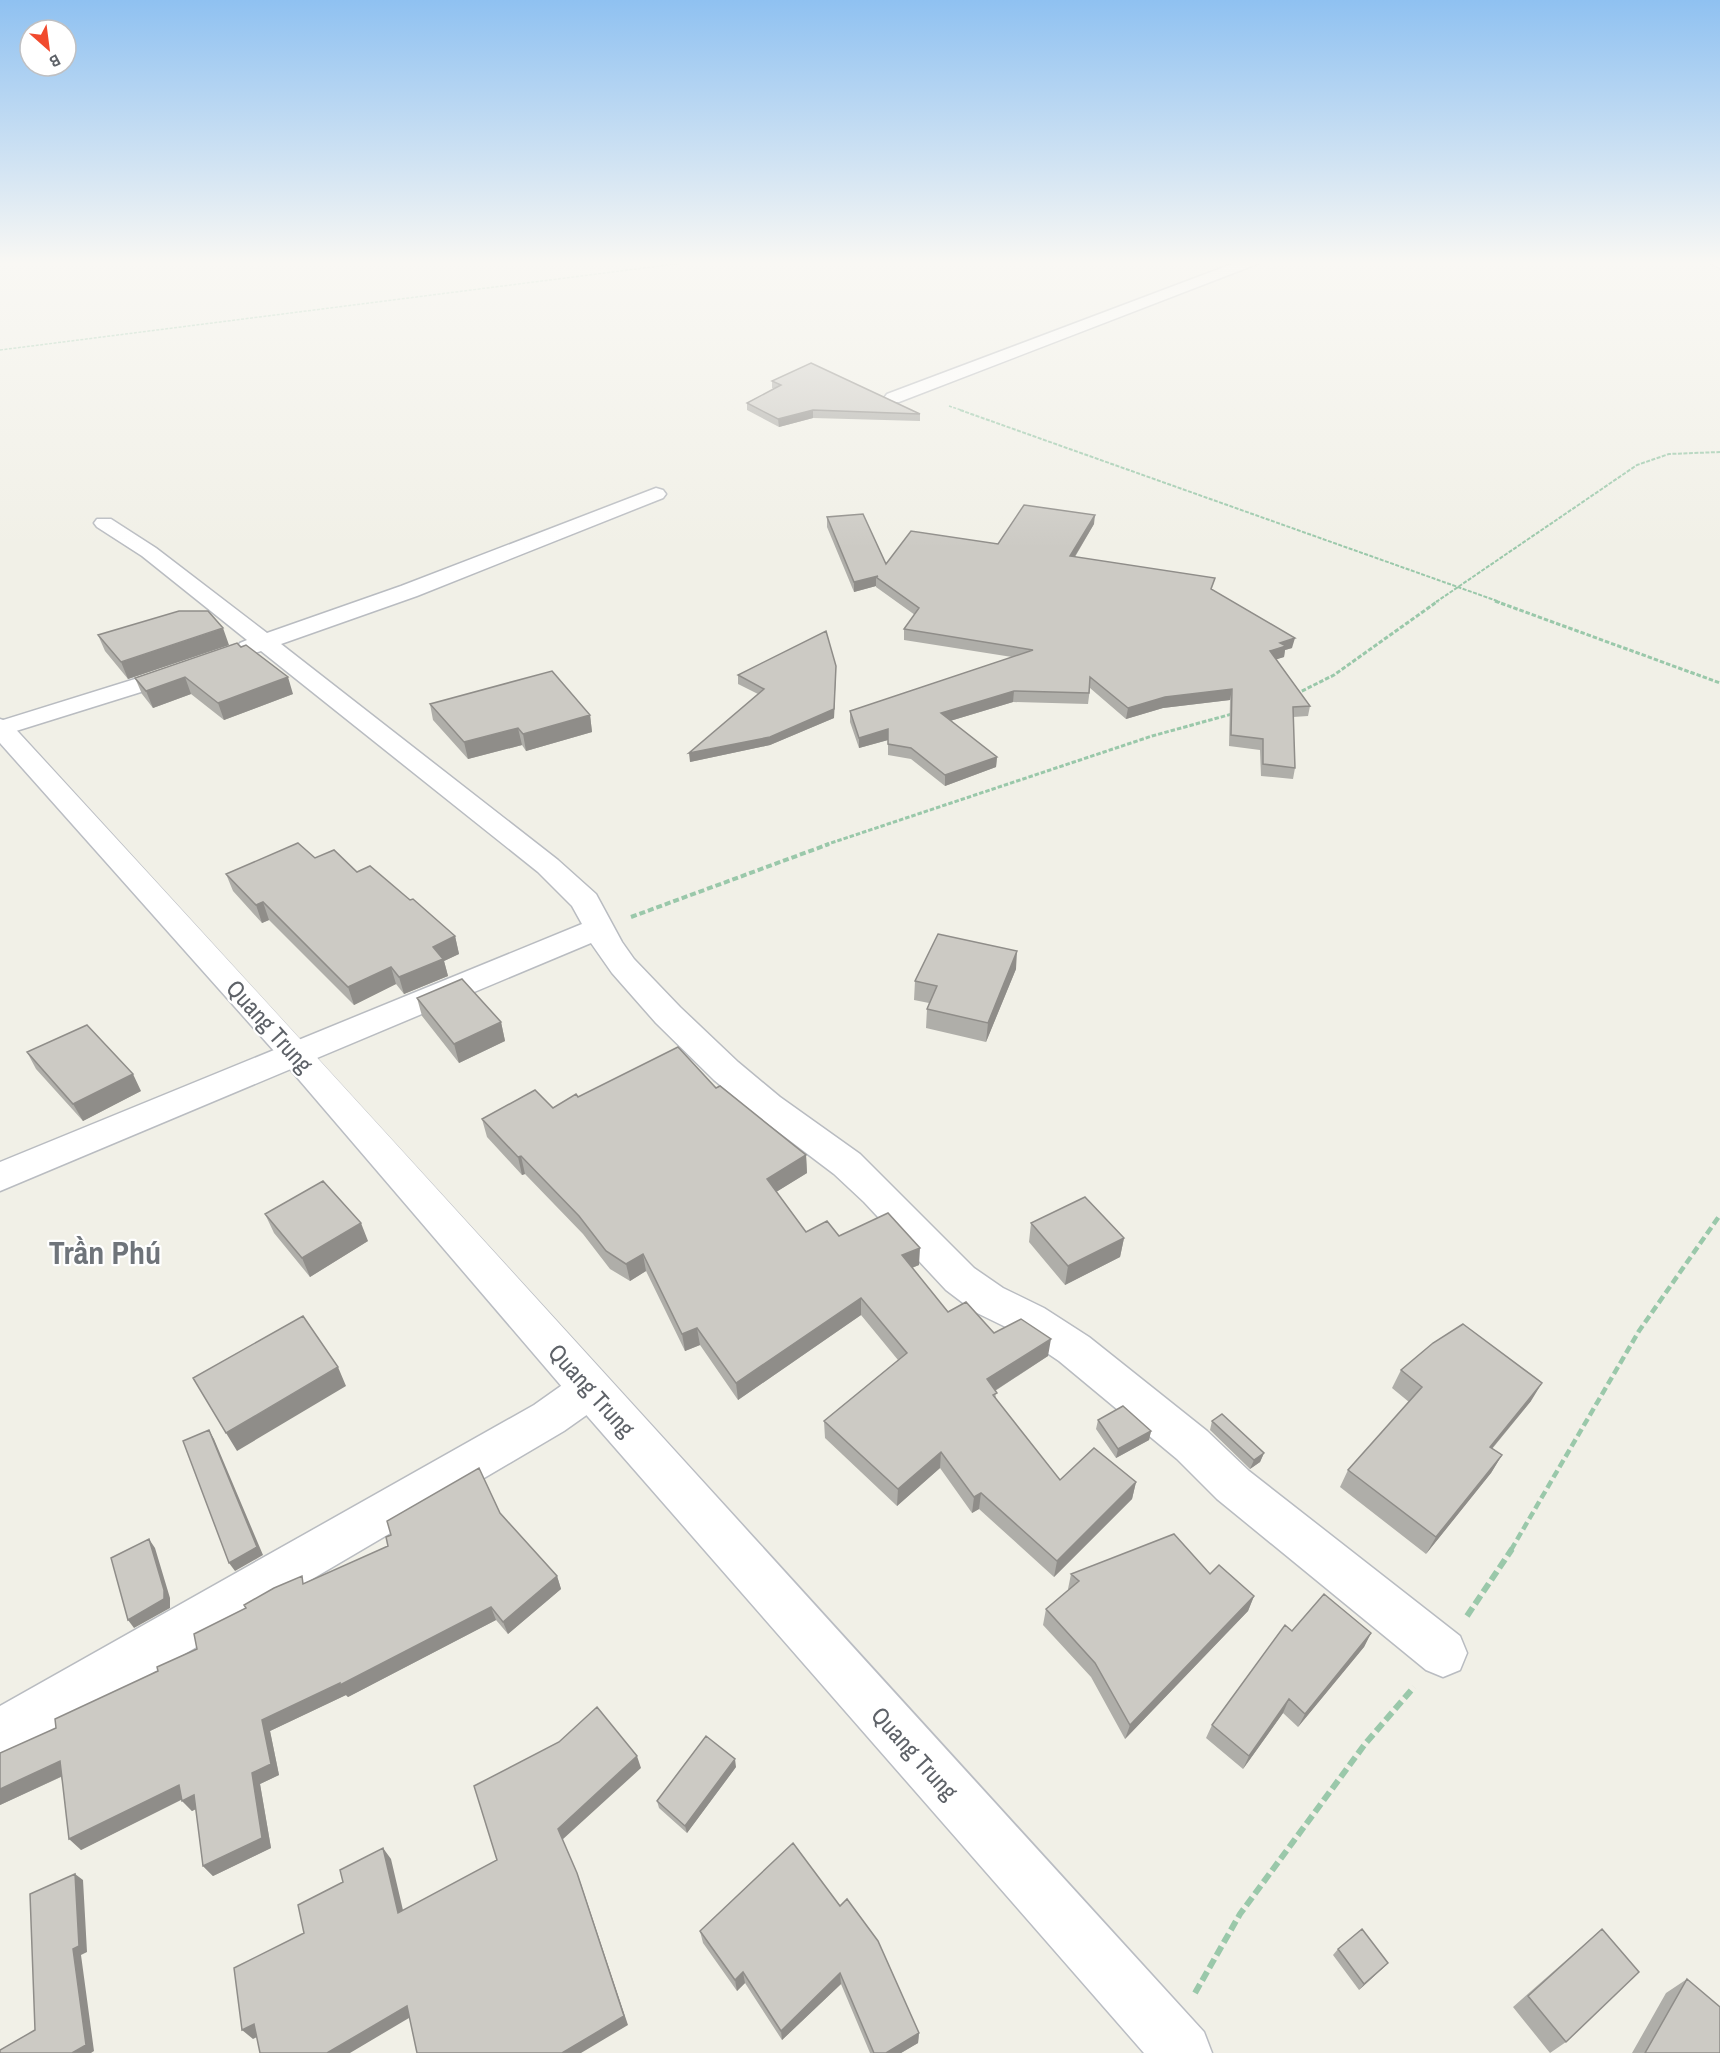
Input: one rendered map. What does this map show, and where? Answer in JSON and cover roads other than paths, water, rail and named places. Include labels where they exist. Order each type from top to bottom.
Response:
[{"type":"street","points":[[899,396],[1001,357]]},
{"type":"street","points":[[1,728],[211,661],[419,587],[656,494]]},
{"type":"street","points":[[104,523],[149,552],[548,866],[585,901],[623,966],[668,1015],[760,1099],[847,1164],[877,1192],[960,1280],[988,1300],[1030,1320],[1074,1349],[1192,1445],[1233,1485],[1443,1653]]},
{"type":"street","name":"Quang Trung","points":[[1,728],[295,1053],[590,1389],[1183,2053]]},
{"type":"street","points":[[0,1177],[599,928]]},
{"type":"street","points":[[0,1734],[358,1530],[549,1418],[590,1389]]},
{"type":"district","name":"Trần Phú","points":[[105,1252]]}]
